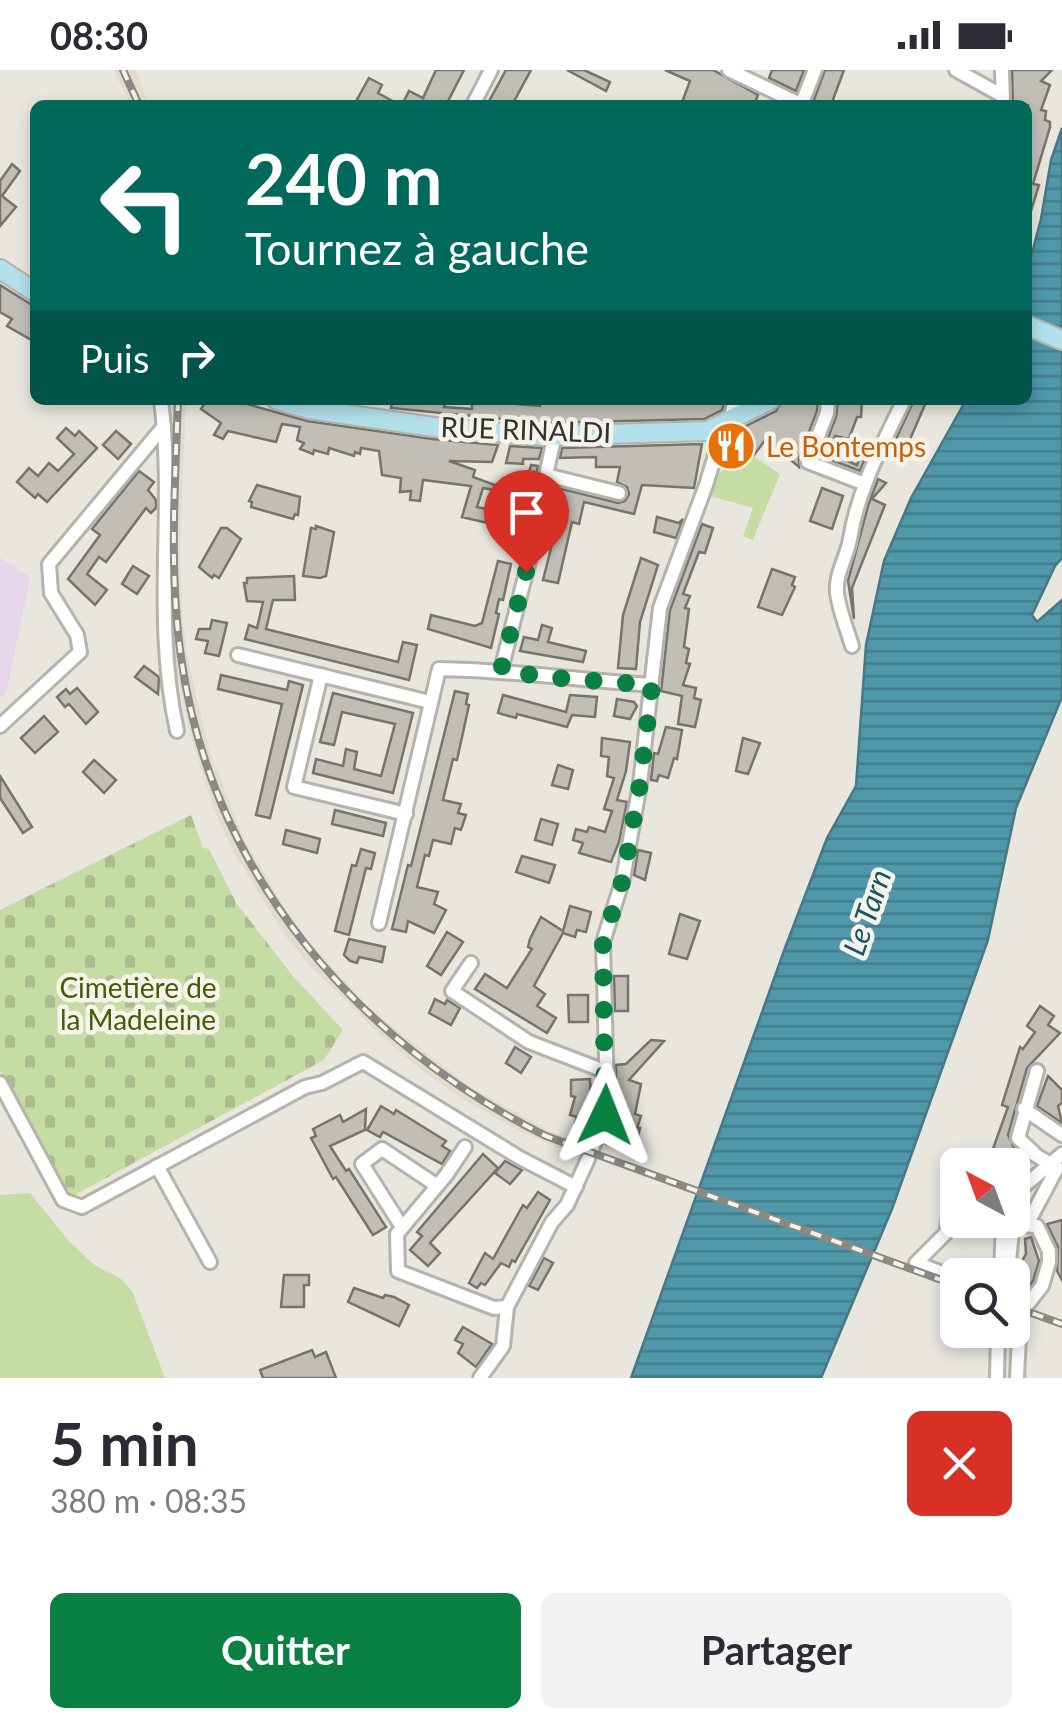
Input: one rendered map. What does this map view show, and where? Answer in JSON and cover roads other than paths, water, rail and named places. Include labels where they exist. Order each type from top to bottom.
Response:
[{"type":"street","points":[[475,100],[491,70]]},
{"type":"street","points":[[729,70],[792,100]]},
{"type":"street","points":[[804,100],[815,70]]},
{"type":"street","points":[[956,70],[1001,100]]},
{"type":"street","points":[[1002,70],[1003,100]]},
{"type":"street","points":[[0,268],[30,289]]},
{"type":"street","points":[[1032,328],[1062,340]]},
{"type":"street","points":[[162,405],[162,630],[176,731]]},
{"type":"street","name":"RUE RINALDI","points":[[312,405],[434,427],[555,434],[707,431],[760,405]]},
{"type":"street","points":[[480,1378],[503,1346],[507,1307],[552,1222],[576,1188],[605,1115],[603,942],[623,879],[640,784],[660,608],[732,405]]},
{"type":"street","points":[[828,405],[808,462],[865,484]]},
{"type":"street","points":[[852,646],[837,591],[850,525],[902,405]]},
{"type":"street","points":[[0,726],[80,652],[78,634],[51,594],[48,564],[164,426]]},
{"type":"street","points":[[501,670],[542,510],[541,498],[555,434]]},
{"type":"street","points":[[546,475],[619,493]]},
{"type":"street","points":[[238,655],[430,702]]},
{"type":"street","points":[[379,923],[440,669],[501,670],[652,685]]},
{"type":"street","points":[[322,675],[294,787],[406,814]]},
{"type":"street","points":[[471,963],[452,991],[529,1042],[607,1072]]},
{"type":"street","points":[[0,1083],[64,1200],[82,1207],[305,1087],[322,1083],[363,1062],[576,1188]]},
{"type":"street","points":[[1037,1071],[1018,1138],[1044,1161]]},
{"type":"street","points":[[1024,1110],[1062,1134]]},
{"type":"street","points":[[465,1147],[397,1234],[398,1271],[494,1308],[507,1307]]},
{"type":"street","points":[[402,1226],[362,1164],[382,1149],[436,1185]]},
{"type":"street","points":[[1004,1258],[1008,1230],[1030,1219],[1057,1168],[1030,1152]]},
{"type":"street","points":[[1030,1176],[1044,1161],[1062,1154]]},
{"type":"street","points":[[156,1166],[210,1262]]},
{"type":"street","points":[[1009,1258],[1012,1231],[1018,1225],[1037,1226],[1049,1251],[1049,1262],[1042,1286],[1030,1301]]},
{"type":"street","points":[[940,1272],[916,1263],[941,1238]]},
{"type":"street","points":[[996,1378],[997,1348]]},
{"type":"street","points":[[1017,1378],[1018,1348]]},
{"type":"water","name":"Le Tarn","points":[[1062,128],[1062,558],[1032,615],[1037,622],[1062,600],[1062,697],[1016,808],[988,940],[892,1209],[821,1378],[631,1378],[785,948],[827,838],[856,786],[866,645],[884,561],[911,498],[963,405],[1032,405],[1032,253],[1051,160]]},
{"type":"railway","points":[[123,70],[137,100]]},
{"type":"railway","points":[[178,405],[175,593],[181,657],[198,735],[224,809],[260,878],[304,942],[355,1000],[413,1052],[477,1097],[546,1136],[940,1279]]},
{"type":"railway","points":[[1030,1312],[1062,1324]]},
{"type":"place","name":"Le Bontemps","points":[[731,446]]},
{"type":"park label","name":"Cimetière de la Madeleine","points":[[138,1003]]}]
